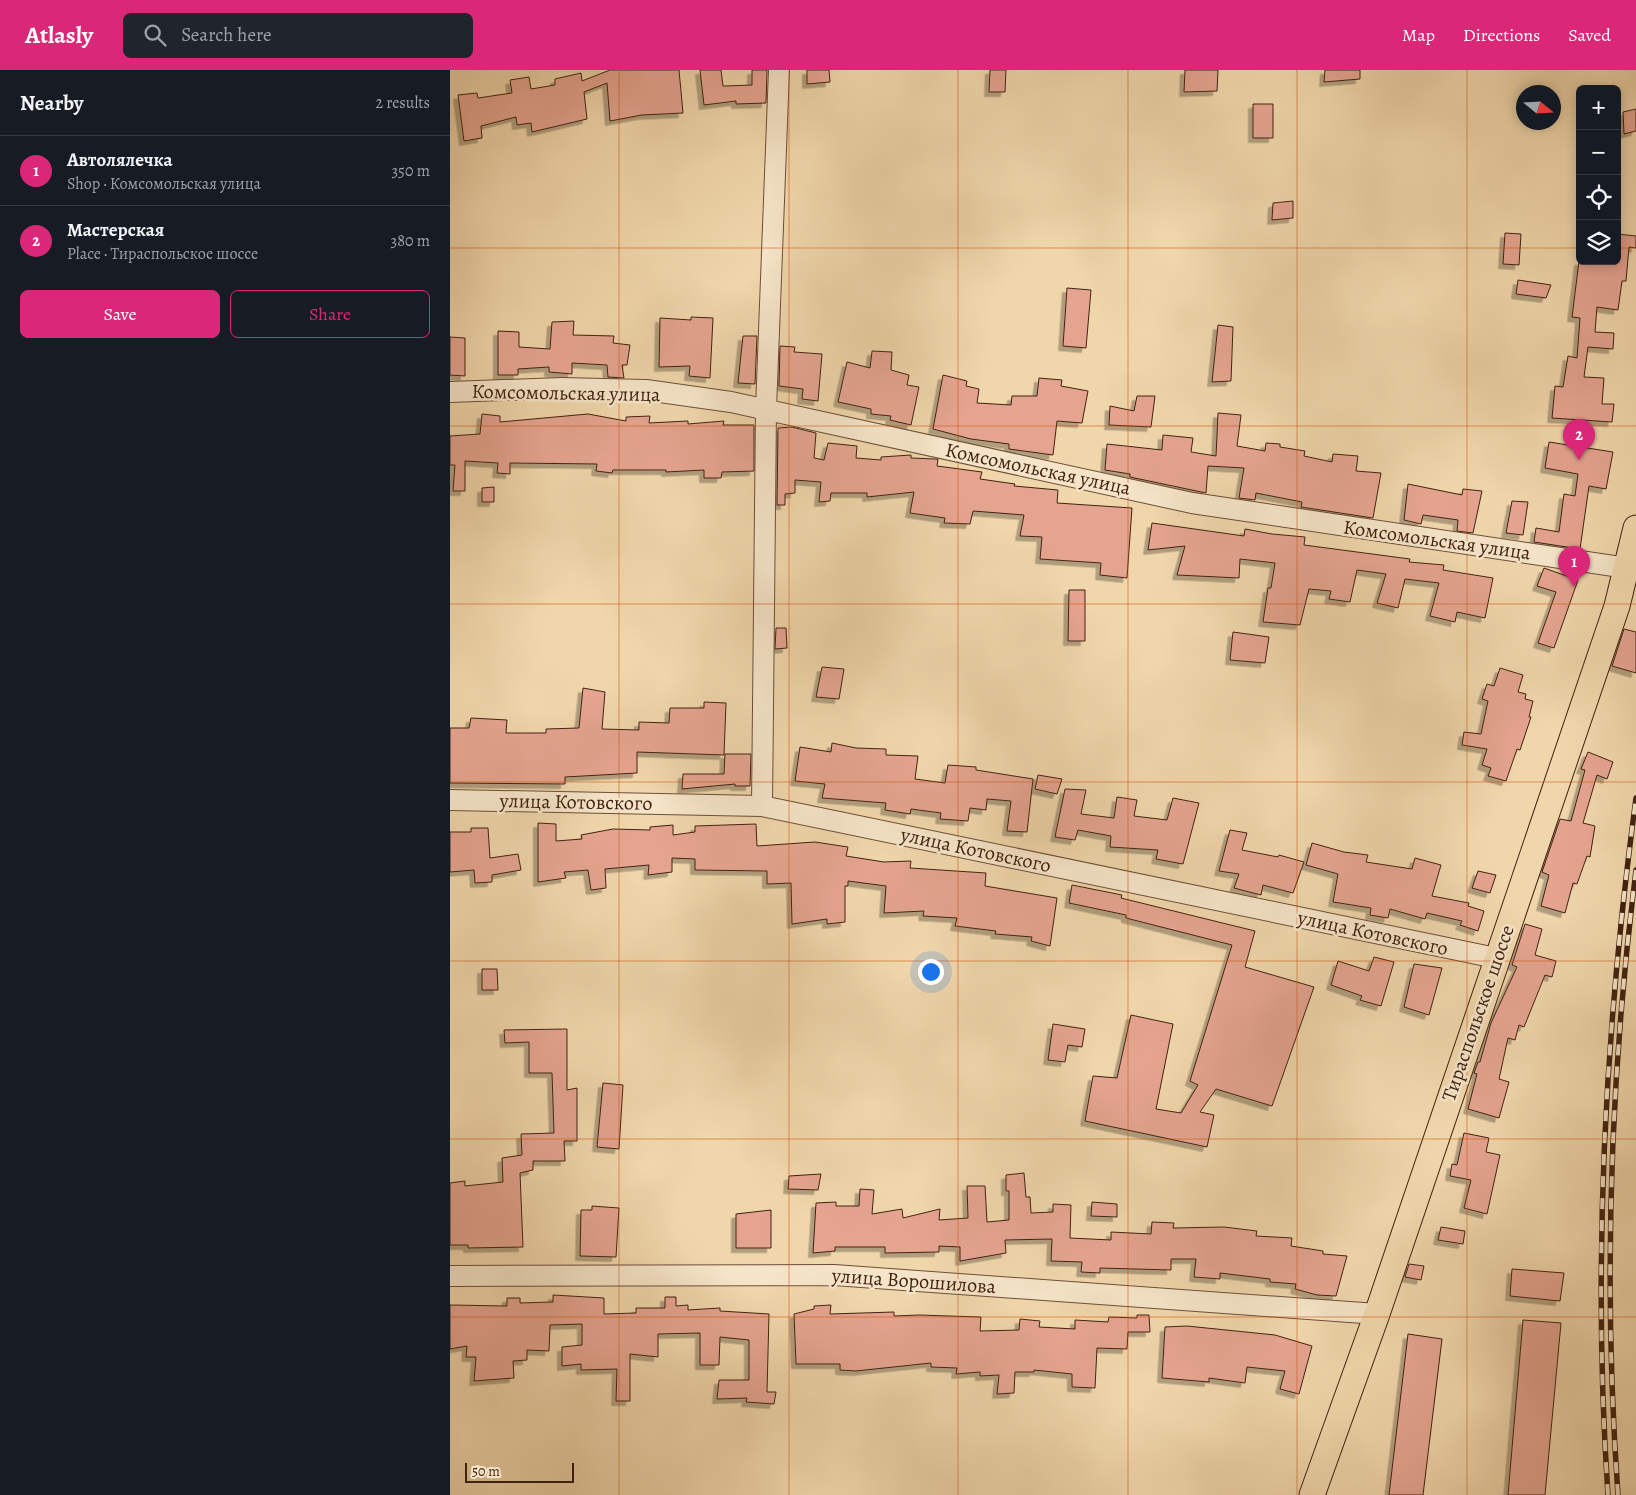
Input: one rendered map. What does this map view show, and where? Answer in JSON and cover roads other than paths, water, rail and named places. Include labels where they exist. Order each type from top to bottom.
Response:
[{"type":"main road","name":"Тираспольское шоссе","points":[[1312,1495],[1377,1314],[1496,958],[1617,606],[1636,528]]},
{"type":"street","points":[[762,806],[766,409],[778,70]]},
{"type":"street","name":"Комсомольская улица","points":[[450,392],[562,388],[646,390],[766,409],[1192,503],[1626,568]]},
{"type":"street","name":"улица Котовского","points":[[450,800],[762,806],[1496,958]]},
{"type":"street","name":"улица Ворошилова","points":[[450,1276],[834,1275],[1377,1314]]},
{"type":"railway","points":[[1608,1495],[1603,1408],[1601,1320],[1604,1146],[1616,972],[1636,798]]},
{"type":"railway","points":[[1618,1495],[1611,1339],[1610,1260],[1612,1182],[1620,1025],[1636,870]]},
{"type":"place","name":"Мастерская","points":[[1579,460]]},
{"type":"place","name":"Автолялечка","points":[[1574,587]]}]
